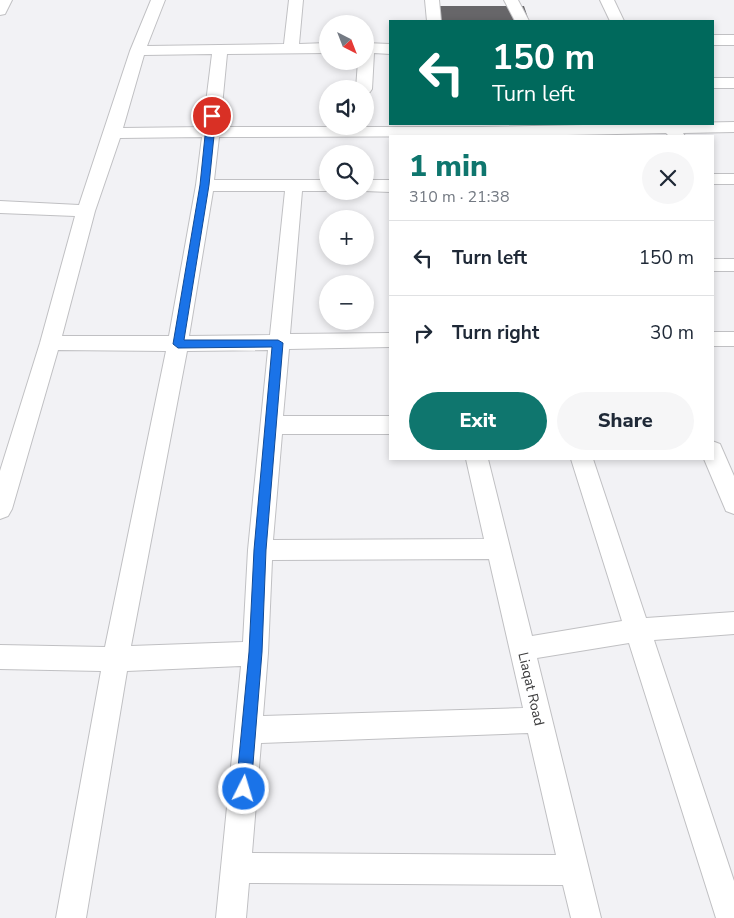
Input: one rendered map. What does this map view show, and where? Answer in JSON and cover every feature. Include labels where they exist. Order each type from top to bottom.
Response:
[{"type":"street","points":[[0,11],[5,0]]},
{"type":"street","points":[[0,509],[50,343],[86,211],[113,133],[138,51],[158,0]]},
{"type":"street","points":[[291,47],[296,0]]},
{"type":"street","points":[[432,0],[434,20]]},
{"type":"street","points":[[510,0],[521,20]]},
{"type":"street","points":[[608,0],[617,20]]},
{"type":"street","points":[[714,40],[734,40]]},
{"type":"street","points":[[138,51],[319,48]]},
{"type":"street","points":[[374,48],[389,48]]},
{"type":"street","points":[[72,918],[116,659],[178,344],[205,185],[220,49]]},
{"type":"street","points":[[714,84],[734,83]]},
{"type":"street","points":[[374,129],[449,127],[481,134],[734,127]]},
{"type":"street","points":[[113,133],[319,130]]},
{"type":"street","points":[[714,179],[734,179]]},
{"type":"street","points":[[205,185],[319,186]]},
{"type":"street","points":[[231,918],[255,652],[260,550],[270,426],[294,186]]},
{"type":"street","points":[[374,186],[389,186]]},
{"type":"street","points":[[0,207],[86,211]]},
{"type":"street","points":[[714,265],[734,265]]},
{"type":"street","points":[[714,339],[734,339]]},
{"type":"street","points":[[50,343],[178,344],[389,340]]},
{"type":"street","points":[[270,426],[389,425]]},
{"type":"street","points":[[714,455],[734,504]]},
{"type":"street","name":"Liaqat Road","points":[[477,460],[586,918]]},
{"type":"street","points":[[582,460],[731,918]]},
{"type":"street","points":[[260,550],[498,549]]},
{"type":"street","points":[[522,649],[636,630],[734,623]]},
{"type":"street","points":[[0,657],[116,659],[255,652]]},
{"type":"street","points":[[248,730],[539,720]]},
{"type":"street","points":[[237,868],[574,870]]},
{"type":"building","points":[[432,6],[524,6],[529,20],[434,20]]},
{"type":"route","points":[[212,116],[205,185],[178,344],[278,343],[260,550],[255,652],[244,789]]}]
